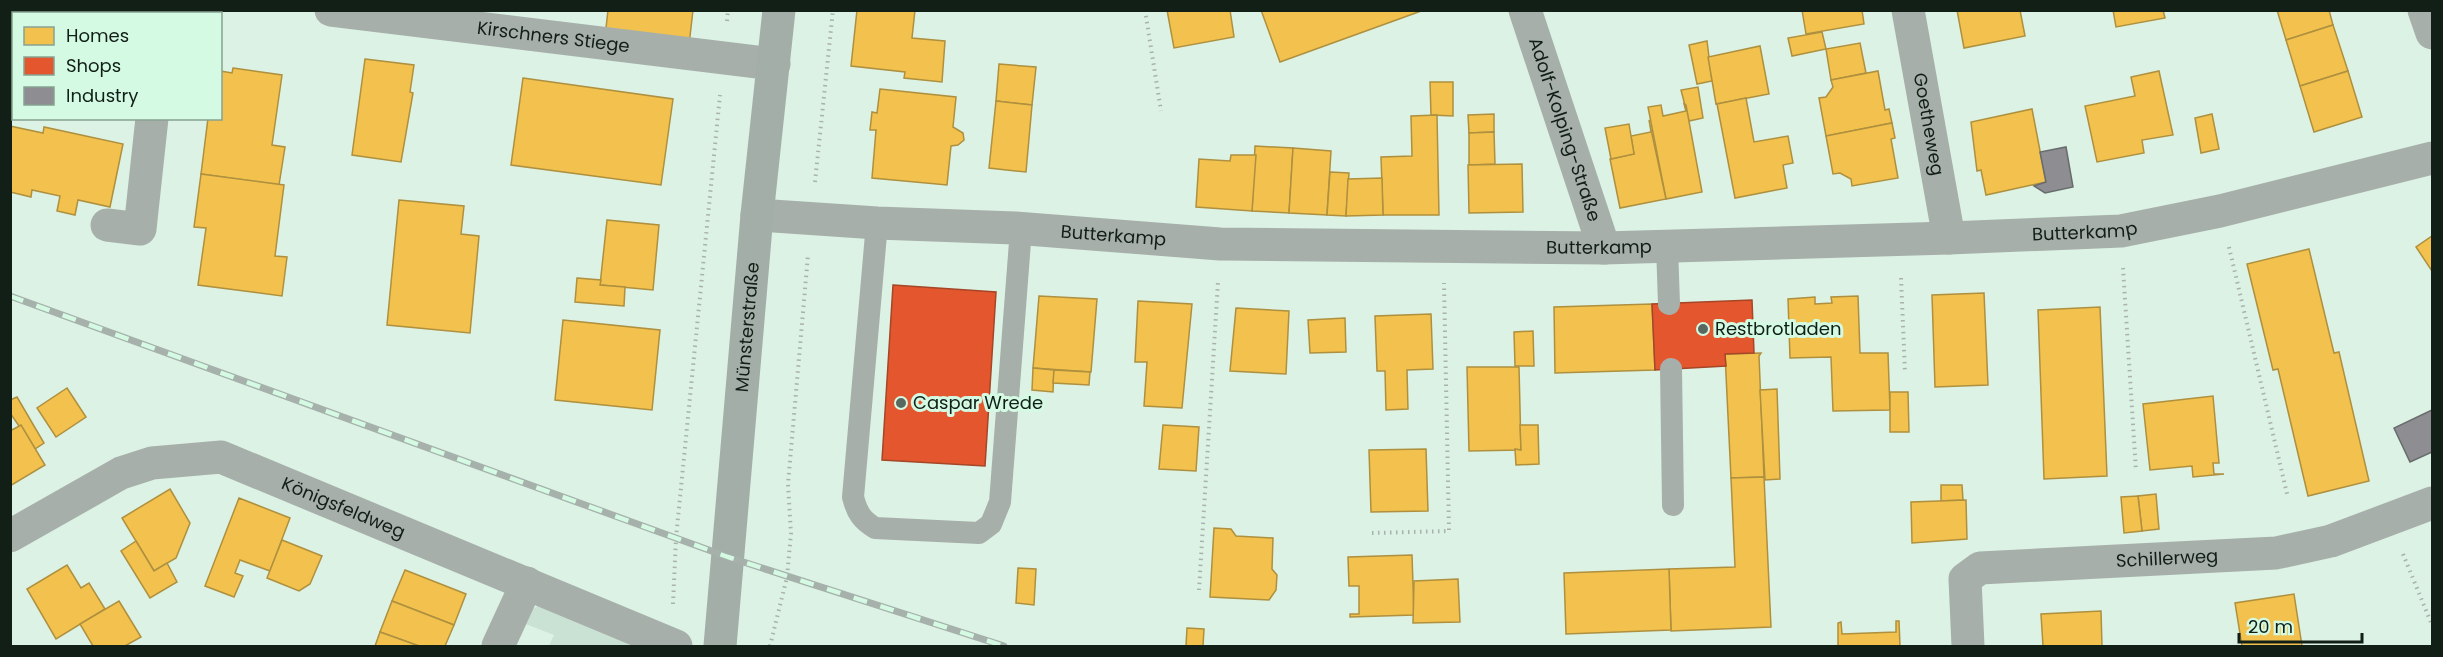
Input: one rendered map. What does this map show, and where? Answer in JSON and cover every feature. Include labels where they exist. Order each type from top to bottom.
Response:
[{"type":"main road","name":"Münsterstraße","points":[[720,646],[757,215],[779,10]]},
{"type":"street","name":"Kirschners Stiege","points":[[331,10],[774,64]]},
{"type":"street","name":"Adolf-Kolping-Straße","points":[[1525,10],[1604,248]]},
{"type":"street","name":"Goetheweg","points":[[1908,10],[1949,238]]},
{"type":"street","points":[[2424,10],[2433,33]]},
{"type":"street","points":[[107,225],[140,229],[152,120]]},
{"type":"street","name":"Butterkamp","points":[[757,215],[1021,229],[1220,244],[1604,248],[1899,237],[1949,238],[2121,231],[2220,211],[2433,158]]},
{"type":"street","name":"Königsfeldweg","points":[[10,536],[121,473],[152,463],[221,457],[674,646]]},
{"type":"street","name":"Schillerweg","points":[[1968,646],[1965,579],[1980,568],[2276,553],[2331,541],[2433,503]]},
{"type":"street","points":[[498,646],[527,583]]},
{"type":"lane","points":[[876,223],[853,498],[855,508],[862,520],[875,528],[979,533],[991,524],[1000,502],[1021,229]]},
{"type":"lane","points":[[1667,246],[1669,304]]},
{"type":"lane","points":[[1671,369],[1673,505]]},
{"type":"path","points":[[674,646],[675,538],[728,10]]},
{"type":"path","points":[[770,646],[787,577],[791,534],[788,484],[833,10]]},
{"type":"path","points":[[1145,10],[1161,111]]},
{"type":"path","points":[[2220,211],[2288,498]]},
{"type":"path","points":[[2121,231],[2136,471]]},
{"type":"path","points":[[1899,237],[1905,373]]},
{"type":"path","points":[[1199,590],[1220,244]]},
{"type":"path","points":[[1372,534],[1449,531],[1444,247]]},
{"type":"path","points":[[2389,520],[2433,625]]},
{"type":"green space","points":[[541,604],[645,646],[549,646],[554,635],[523,623],[531,610]]},
{"type":"building: Homes","points":[[608,10],[693,10],[689,45],[605,37]]},
{"type":"building: Homes","points":[[857,10],[915,10],[912,38],[945,41],[942,82],[904,78],[905,72],[851,66]]},
{"type":"building: Homes","points":[[1167,10],[1230,10],[1234,37],[1174,48]]},
{"type":"building: Homes","points":[[1261,10],[1424,10],[1280,62]]},
{"type":"building: Homes","points":[[1802,10],[1862,10],[1864,24],[1806,34]]},
{"type":"building: Homes","points":[[1957,10],[2020,10],[2025,36],[1964,48]]},
{"type":"building: Homes","points":[[2113,10],[2163,10],[2165,18],[2116,27]]},
{"type":"building: Homes","points":[[2277,10],[2329,10],[2333,25],[2286,40]]},
{"type":"building: Homes","points":[[2333,25],[2348,71],[2300,86],[2286,40]]},
{"type":"building: Homes","points":[[1822,32],[1826,49],[1792,56],[1788,38]]},
{"type":"building: Homes","points":[[1707,41],[1712,81],[1697,84],[1689,45]]},
{"type":"building: Homes","points":[[1860,43],[1866,73],[1831,80],[1826,49]]},
{"type":"building: Homes","points":[[1760,46],[1769,94],[1716,104],[1708,57]]},
{"type":"building: Homes","points":[[365,59],[414,65],[410,92],[413,93],[401,162],[352,155]]},
{"type":"building: Homes","points":[[999,64],[1036,67],[1032,105],[996,101]]},
{"type":"building: Homes","points":[[233,68],[282,75],[272,145],[285,147],[279,185],[201,174],[208,120],[222,120],[222,71],[232,73]]},
{"type":"building: Homes","points":[[1878,71],[1885,110],[1889,109],[1892,123],[1826,136],[1819,98],[1826,97],[1833,87],[1831,80]]},
{"type":"building: Homes","points":[[2159,71],[2173,135],[2142,140],[2144,153],[2097,162],[2085,106],[2135,96],[2131,77]]},
{"type":"building: Homes","points":[[2348,71],[2362,117],[2314,132],[2300,86]]},
{"type":"building: Homes","points":[[523,78],[673,99],[661,185],[511,165]]},
{"type":"building: Homes","points":[[1430,82],[1453,82],[1453,116],[1431,115]]},
{"type":"building: Homes","points":[[1698,87],[1703,118],[1689,121],[1681,90]]},
{"type":"building: Homes","points":[[880,89],[956,97],[953,127],[963,133],[964,140],[958,145],[951,146],[947,185],[872,178],[876,130],[870,130],[872,112],[877,113]]},
{"type":"building: Homes","points":[[1746,98],[1754,142],[1788,136],[1793,163],[1783,165],[1787,188],[1735,198],[1717,104]]},
{"type":"building: Homes","points":[[996,101],[1032,105],[1026,172],[989,168]]},
{"type":"building: Homes","points":[[1684,104],[1686,105],[1702,192],[1666,199],[1648,107],[1661,105],[1663,116],[1686,111]]},
{"type":"building: Homes","points":[[2032,109],[2046,182],[1986,195],[1981,170],[1977,171],[1971,122]]},
{"type":"building: Homes","points":[[1494,114],[1494,132],[1469,133],[1468,115]]},
{"type":"building: Homes","points":[[2212,114],[2219,149],[2201,153],[2195,118]]},
{"type":"building: Homes","points":[[1437,115],[1439,215],[1383,215],[1381,157],[1412,156],[1411,116]]},
{"type":"building: Homes","points":[[1649,120],[1666,199],[1620,208],[1610,159],[1634,154],[1631,136],[1651,132]]},
{"type":"building: Homes","points":[[1892,123],[1895,138],[1891,139],[1898,178],[1852,186],[1851,179],[1840,173],[1833,174],[1826,136]]},
{"type":"building: Homes","points":[[1629,124],[1634,154],[1611,159],[1605,128]]},
{"type":"building: Homes","points":[[10,126],[43,133],[44,127],[123,144],[110,207],[78,200],[75,215],[57,211],[60,196],[32,190],[31,197],[10,192]]},
{"type":"building: Homes","points":[[1494,132],[1495,164],[1469,165],[1469,133]]},
{"type":"building: Homes","points":[[1255,146],[1293,148],[1289,213],[1252,211]]},
{"type":"building: Homes","points":[[1293,148],[1331,151],[1327,215],[1289,213]]},
{"type":"building: Homes","points":[[1231,155],[1256,155],[1252,211],[1196,207],[1199,159],[1230,161]]},
{"type":"building: Homes","points":[[1522,164],[1523,212],[1469,213],[1468,165]]},
{"type":"building: Homes","points":[[1330,172],[1349,173],[1346,216],[1327,215]]},
{"type":"building: Homes","points":[[201,174],[284,185],[275,256],[287,257],[282,296],[198,285],[206,228],[194,227]]},
{"type":"building: Homes","points":[[1382,178],[1383,215],[1346,216],[1348,179]]},
{"type":"building: Homes","points":[[399,200],[464,206],[461,234],[479,236],[470,333],[387,325]]},
{"type":"building: Homes","points":[[607,220],[659,225],[653,290],[600,285]]},
{"type":"building: Homes","points":[[2432,236],[2432,271],[2416,247]]},
{"type":"building: Homes","points":[[2309,249],[2334,353],[2339,352],[2369,481],[2308,496],[2278,369],[2273,370],[2247,264]]},
{"type":"building: Homes","points":[[577,278],[601,280],[600,285],[625,287],[624,306],[575,302]]},
{"type":"building: Homes","points":[[1984,293],[1988,385],[1935,387],[1932,295]]},
{"type":"building: Homes","points":[[1039,296],[1097,299],[1091,372],[1033,368]]},
{"type":"building: Homes","points":[[1858,296],[1860,353],[1888,353],[1890,410],[1833,411],[1831,357],[1790,358],[1788,299],[1815,297],[1815,304],[1832,303],[1831,297]]},
{"type":"building: Homes","points":[[1138,301],[1192,304],[1182,408],[1144,406],[1147,362],[1135,362]]},
{"type":"building: Homes","points":[[1652,304],[1655,370],[1555,373],[1554,307]]},
{"type":"building: Homes","points":[[2100,307],[2107,476],[2044,479],[2038,310]]},
{"type":"building: Homes","points":[[1236,308],[1289,311],[1286,374],[1230,371]]},
{"type":"building: Homes","points":[[1431,314],[1433,369],[1407,370],[1408,409],[1386,410],[1385,371],[1377,371],[1375,316]]},
{"type":"building: Homes","points":[[1345,318],[1346,352],[1310,353],[1308,320]]},
{"type":"building: Homes","points":[[563,320],[660,330],[652,410],[555,400]]},
{"type":"building: Homes","points":[[1533,331],[1534,366],[1515,366],[1514,332]]},
{"type":"building: Homes","points":[[1761,353],[1759,356],[1764,477],[1731,478],[1725,354]]},
{"type":"building: Homes","points":[[1467,367],[1519,367],[1521,450],[1469,451]]},
{"type":"building: Homes","points":[[1033,368],[1054,370],[1053,392],[1032,390]]},
{"type":"building: Homes","points":[[1054,370],[1090,372],[1089,385],[1053,383]]},
{"type":"building: Homes","points":[[67,388],[86,417],[56,437],[37,408]]},
{"type":"building: Homes","points":[[1777,389],[1780,479],[1765,480],[1760,390]]},
{"type":"building: Homes","points":[[1890,392],[1908,392],[1909,432],[1890,432]]},
{"type":"building: Homes","points":[[2213,396],[2219,463],[2213,463],[2214,474],[2224,474],[2193,477],[2192,466],[2150,470],[2143,404]]},
{"type":"building: Homes","points":[[17,397],[44,443],[35,449],[10,413],[10,400]]},
{"type":"building: Homes","points":[[21,425],[45,465],[10,486],[10,431]]},
{"type":"building: Homes","points":[[1163,425],[1199,427],[1196,471],[1159,469]]},
{"type":"building: Homes","points":[[1520,425],[1538,425],[1539,464],[1516,465],[1515,449],[1521,450]]},
{"type":"building: Homes","points":[[1426,449],[1428,511],[1371,512],[1369,450]]},
{"type":"building: Homes","points":[[1764,477],[1771,627],[1671,631],[1669,569],[1735,567],[1731,478]]},
{"type":"building: Homes","points":[[1941,485],[1962,485],[1963,500],[1941,501]]},
{"type":"building: Homes","points":[[170,489],[190,523],[176,558],[154,571],[122,518]]},
{"type":"building: Homes","points":[[2156,494],[2159,529],[2142,531],[2138,496]]},
{"type":"building: Homes","points":[[2138,496],[2142,531],[2124,533],[2121,497]]},
{"type":"building: Homes","points":[[239,498],[290,518],[270,571],[240,560],[235,573],[243,576],[234,597],[205,586]]},
{"type":"building: Homes","points":[[1966,500],[1967,539],[1912,543],[1911,502]]},
{"type":"building: Homes","points":[[1214,528],[1231,529],[1236,536],[1273,538],[1272,569],[1277,575],[1276,590],[1269,600],[1210,597]]},
{"type":"building: Homes","points":[[282,540],[322,556],[310,584],[299,591],[267,578]]},
{"type":"building: Homes","points":[[136,541],[154,571],[167,563],[177,582],[150,598],[121,551]]},
{"type":"building: Homes","points":[[1412,555],[1414,615],[1350,617],[1350,614],[1359,614],[1359,586],[1349,586],[1348,557]]},
{"type":"building: Homes","points":[[67,565],[81,588],[89,583],[105,609],[56,639],[27,589]]},
{"type":"building: Homes","points":[[1018,568],[1036,569],[1034,605],[1016,603]]},
{"type":"building: Homes","points":[[1669,569],[1671,630],[1566,634],[1564,573]]},
{"type":"building: Homes","points":[[405,570],[466,594],[454,625],[392,601]]},
{"type":"building: Homes","points":[[1458,579],[1460,622],[1413,623],[1414,581]]},
{"type":"building: Homes","points":[[2294,594],[2302,646],[2242,646],[2235,603]]},
{"type":"building: Homes","points":[[119,601],[141,637],[125,646],[93,646],[80,624]]},
{"type":"building: Homes","points":[[392,601],[454,625],[445,646],[419,646],[380,632]]},
{"type":"building: Homes","points":[[2101,611],[2102,646],[2043,646],[2041,614]]},
{"type":"building: Homes","points":[[1896,621],[1899,621],[1900,646],[1838,646],[1838,623],[1841,622],[1842,634],[1896,632]]},
{"type":"building: Homes","points":[[1187,628],[1204,629],[1203,646],[1186,646]]},
{"type":"building: Homes","points":[[380,632],[419,646],[375,646]]},
{"type":"building: Shops","points":[[893,285],[996,292],[985,466],[882,460]]},
{"type":"building: Shops","name":"Restbrotladen","points":[[1752,300],[1754,353],[1725,354],[1726,366],[1655,370],[1652,304]]},
{"type":"building: Industry","points":[[2066,147],[2073,187],[2045,193],[2034,186],[2046,182],[2040,152]]},
{"type":"building: Industry","points":[[2432,410],[2432,452],[2410,462],[2394,428]]},
{"type":"railway","points":[[10,296],[728,557],[1004,646]]},
{"type":"place","name":"Restbrotladen","points":[[1703,329]]},
{"type":"place","name":"Caspar Wrede","points":[[901,403]]}]
